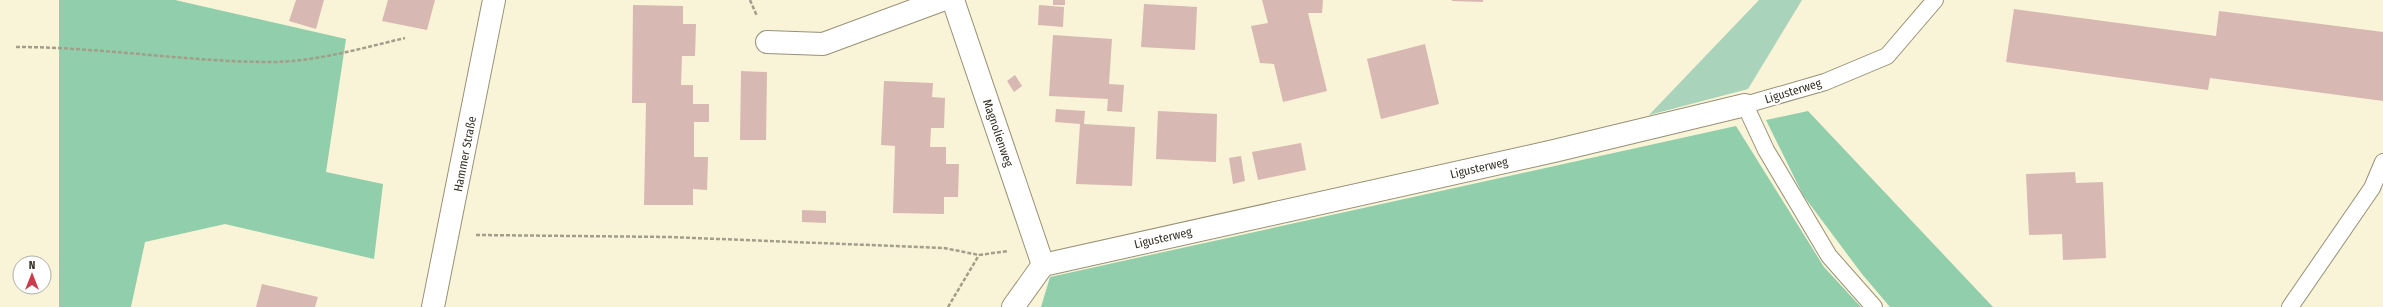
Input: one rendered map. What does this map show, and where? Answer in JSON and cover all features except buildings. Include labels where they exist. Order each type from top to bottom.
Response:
[{"type":"street","name":"Hammer Straße","points":[[433,307],[449,233],[494,0]]},
{"type":"street","points":[[766,42],[823,44],[942,0]]},
{"type":"street","name":"Magnolienweg","points":[[953,0],[1040,256]]},
{"type":"street","name":"Ligusterweg","points":[[1040,256],[1554,151],[1745,106]]},
{"type":"street","points":[[1013,307],[1040,256]]},
{"type":"lane","name":"Ligusterweg","points":[[1745,106],[1825,82],[1887,56],[1935,0]]},
{"type":"lane","points":[[1745,106],[1766,150],[1829,256],[1874,307]]},
{"type":"lane","points":[[2290,307],[2372,188],[2383,162]]},
{"type":"path","points":[[16,47],[53,47],[265,62],[317,59],[405,38]]},
{"type":"path","points":[[449,233],[491,236],[685,238],[944,248],[980,255],[1040,256]]},
{"type":"path","points":[[948,307],[980,255]]},
{"type":"green space","points":[[59,0],[175,0],[346,39],[326,172],[383,184],[374,259],[225,224],[145,242],[131,307],[59,307]]},
{"type":"green space","points":[[1759,0],[1802,0],[1748,89],[1649,115]]},
{"type":"green space","points":[[1808,111],[1993,307],[1890,307],[1862,274],[1803,195],[1766,120]]},
{"type":"green space","points":[[1736,126],[1824,267],[1861,307],[1041,307],[1050,277]]}]
